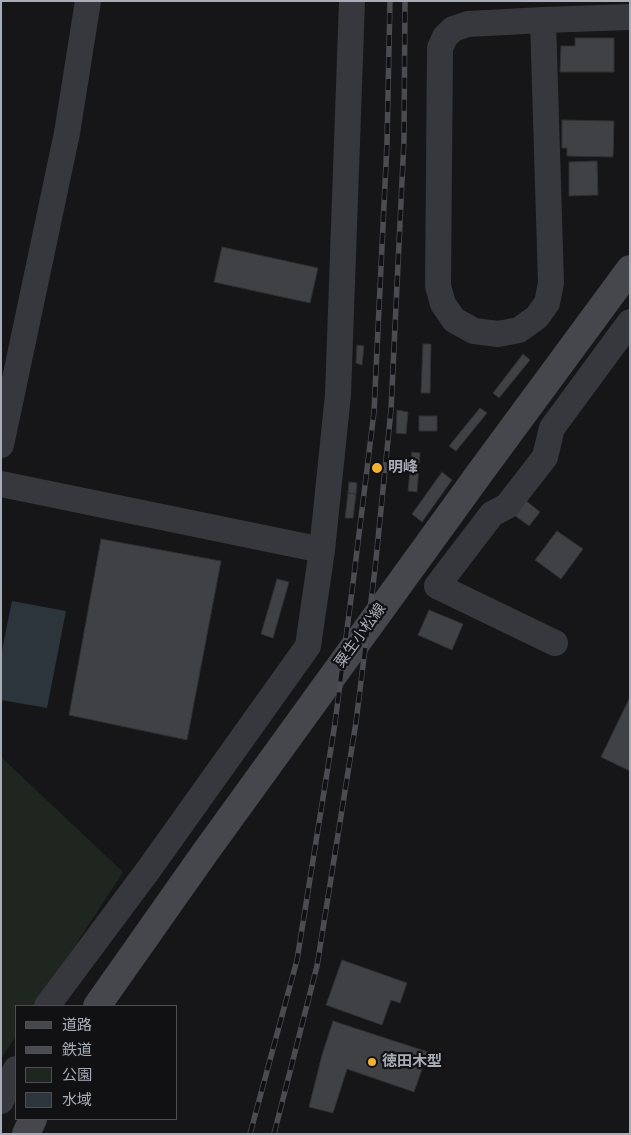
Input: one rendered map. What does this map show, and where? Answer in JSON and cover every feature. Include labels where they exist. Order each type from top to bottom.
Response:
[{"type":"main road","name":"粟生小松線","points":[[97,1005],[479,474],[630,269]]},
{"type":"main road","points":[[26,1134],[33,1120]]},
{"type":"street","points":[[1,445],[67,133],[88,1]]},
{"type":"street","points":[[48,1005],[308,646],[322,550],[338,395],[352,1]]},
{"type":"street","points":[[543,20],[551,283],[548,303],[537,317],[518,330],[498,334],[474,331],[454,320],[443,304],[438,286],[440,48],[445,37],[454,29],[468,24],[543,20],[630,17]]},
{"type":"street","points":[[555,643],[437,586],[492,514],[507,506],[545,457],[552,428],[630,322]]},
{"type":"street","points":[[1,484],[322,550]]},
{"type":"street","points":[[1,1101],[15,1071]]},
{"type":"green space","points":[[1,757],[123,872],[37,1005],[15,1005],[15,1038],[1,1059]]},
{"type":"water","points":[[12,601],[66,611],[47,708],[1,700],[1,655]]},
{"type":"building","points":[[575,38],[614,38],[614,72],[560,72],[561,46],[575,46]]},
{"type":"building","points":[[562,120],[614,121],[613,157],[567,156],[567,148],[562,148]]},
{"type":"building","points":[[597,161],[598,195],[569,196],[569,162]]},
{"type":"building","points":[[222,247],[318,268],[310,303],[214,282]]},
{"type":"building","points":[[423,344],[431,344],[430,393],[421,393]]},
{"type":"building","points":[[357,345],[364,346],[362,365],[356,363]]},
{"type":"building","points":[[523,354],[530,360],[499,398],[493,393]]},
{"type":"building","points":[[480,408],[487,413],[456,451],[449,446]]},
{"type":"building","points":[[397,410],[408,412],[406,434],[396,433]]},
{"type":"building","points":[[419,416],[437,416],[437,431],[419,431]]},
{"type":"building","points":[[412,452],[420,453],[417,492],[408,491]]},
{"type":"building","points":[[442,472],[452,480],[422,522],[412,514]]},
{"type":"building","points":[[349,482],[357,483],[356,494],[348,493]]},
{"type":"building","points":[[348,493],[356,494],[353,518],[345,518]]},
{"type":"building","points":[[525,500],[540,512],[529,526],[514,515]]},
{"type":"building","points":[[557,531],[583,549],[561,579],[535,560]]},
{"type":"building","points":[[101,539],[221,561],[187,740],[69,715]]},
{"type":"building","points":[[277,579],[289,582],[273,638],[261,634]]},
{"type":"building","points":[[429,610],[463,624],[452,650],[418,635]]},
{"type":"building","points":[[630,697],[630,771],[601,757]]},
{"type":"building","points":[[342,960],[407,983],[400,1003],[391,1000],[382,1025],[326,1005]]},
{"type":"building","name":"徳田木型","points":[[333,1021],[428,1052],[414,1092],[347,1069],[333,1113],[309,1107]]},
{"type":"railway","points":[[250,1134],[297,960],[335,723],[354,575],[374,412],[387,143],[390,1]]},
{"type":"railway","points":[[274,1134],[317,966],[356,722],[375,569],[391,410],[404,140],[405,1]]},
{"type":"place","name":"明峰","points":[[377,468]]},
{"type":"place","name":"徳田木型","points":[[372,1062]]}]
